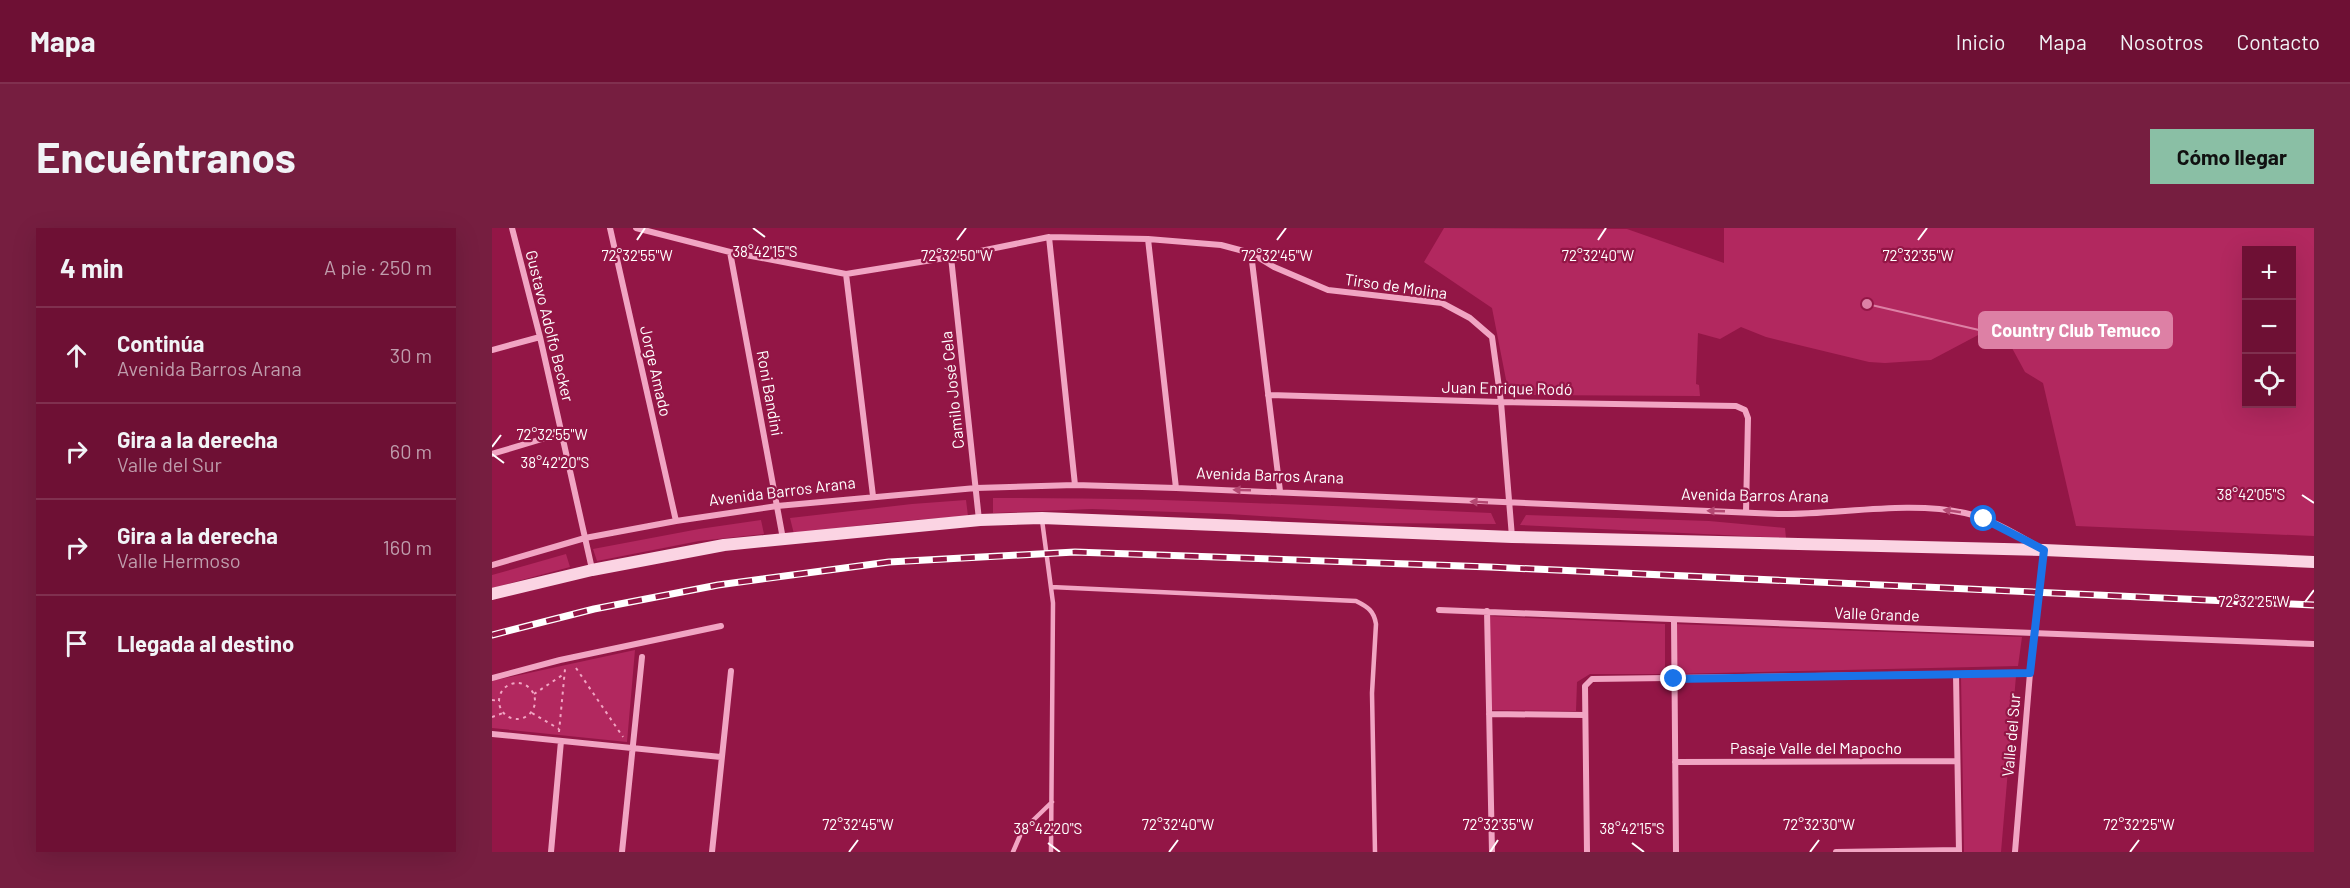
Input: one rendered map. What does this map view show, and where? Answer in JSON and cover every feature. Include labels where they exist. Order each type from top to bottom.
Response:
[{"type":"main road","name":"Avenida Barros Arana","points":[[492,594],[592,570],[724,545],[980,520],[1042,518],[1512,537],[2044,550],[2314,562]]},
{"type":"street","name":"Gustavo Adolfo Becker","points":[[512,228],[540,336],[592,570]]},
{"type":"street","name":"Jorge Amado","points":[[610,228],[676,521]]},
{"type":"street","name":"Tirso de Molina","points":[[636,228],[730,252],[846,274],[951,257],[1049,237],[1148,239],[1221,245],[1251,252],[1274,267],[1328,291],[1442,303],[1476,322],[1491,337],[1501,402],[1512,537]]},
{"type":"street","points":[[1049,237],[1076,485]]},
{"type":"street","points":[[1148,239],[1176,488]]},
{"type":"street","name":"Roni Bandini","points":[[730,252],[783,539]]},
{"type":"street","points":[[1251,252],[1280,491]]},
{"type":"street","name":"Camilo José Cela","points":[[951,257],[980,520]]},
{"type":"street","points":[[846,274],[873,496]]},
{"type":"street","points":[[492,350],[540,336]]},
{"type":"street","name":"Juan Enrique Rodó","points":[[1268,395],[1736,406],[1745,410],[1748,418],[1746,512]]},
{"type":"street","points":[[492,454],[562,433]]},
{"type":"street","name":"Avenida Barros Arana","points":[[492,565],[585,538],[676,521],[777,506],[976,488],[1076,485],[1280,491],[1809,515],[1902,509],[1948,510],[1984,519],[2044,550]]},
{"type":"street","name":"Valle del Sur","points":[[2015,852],[2030,673],[2044,550]]},
{"type":"street","name":"Valle Grande","points":[[1440,610],[2314,644]]},
{"type":"street","points":[[1487,611],[1492,852]]},
{"type":"street","points":[[1674,620],[1676,852]]},
{"type":"street","points":[[492,678],[565,659],[721,626]]},
{"type":"street","points":[[622,852],[642,657]]},
{"type":"street","points":[[712,852],[730,671]]},
{"type":"street","points":[[1587,852],[1585,686],[1592,679],[2030,673]]},
{"type":"street","points":[[1836,852],[1959,851],[1956,674]]},
{"type":"street","points":[[1489,714],[1586,715]]},
{"type":"street","points":[[492,734],[721,758]]},
{"type":"street","points":[[550,852],[561,741]]},
{"type":"street","name":"Pasaje Valle del Mapocho","points":[[1675,762],[1957,761]]},
{"type":"lane","points":[[1042,518],[1053,603],[1052,852]]},
{"type":"lane","points":[[1051,587],[1356,601],[1366,606],[1374,613],[1376,624],[1372,693],[1375,852]]},
{"type":"lane","points":[[1013,852],[1022,831],[1052,802]]},
{"type":"path","points":[[561,741],[559,729],[565,659],[573,663],[633,748]]},
{"type":"path","points":[[534,694],[565,674]]},
{"type":"path","points":[[517,683],[525,685],[534,694],[535,706],[532,713],[517,720],[503,713],[500,701],[503,690],[517,683]]},
{"type":"path","points":[[492,700],[500,701]]},
{"type":"path","points":[[492,717],[503,713]]},
{"type":"path","points":[[532,713],[559,729]]},
{"type":"shaded area","points":[[1444,228],[1627,229],[1724,263],[1724,228],[2314,228],[2314,536],[2076,526],[2043,383],[2025,372],[1999,324],[1931,360],[1885,363],[1869,362],[1766,337],[1741,327],[1720,339],[1698,333],[1696,384],[1699,385],[1700,396],[1509,395],[1492,308],[1424,262]]},
{"type":"shaded area","points":[[993,498],[1180,500],[1491,513],[1496,524],[1376,523],[1092,509],[993,513]]},
{"type":"shaded area","points":[[966,500],[968,516],[887,522],[794,534],[790,518],[912,504]]},
{"type":"shaded area","points":[[1526,515],[1709,521],[1785,528],[1786,538],[1520,525]]},
{"type":"shaded area","points":[[761,520],[764,534],[699,541],[597,561],[593,549],[699,529]]},
{"type":"shaded area","points":[[566,554],[570,567],[492,588],[492,575]]},
{"type":"shaded area","points":[[1488,616],[1665,624],[1665,674],[1590,674],[1577,682],[1576,711],[1488,710]]},
{"type":"shaded area","points":[[1674,624],[2022,637],[2018,666],[1674,674]]},
{"type":"shaded area","points":[[635,650],[627,742],[492,728],[492,681]]},
{"type":"shaded area","points":[[1961,676],[2016,676],[2001,852],[1964,852]]},
{"type":"railway","points":[[492,635],[594,609],[718,585],[889,562],[1075,552],[1490,567],[2314,605]]},
{"type":"place","name":"Country Club Temuco","points":[[1867,304]]},
{"type":"route","points":[[1674,679],[2030,673],[2044,550],[1984,519]]}]
